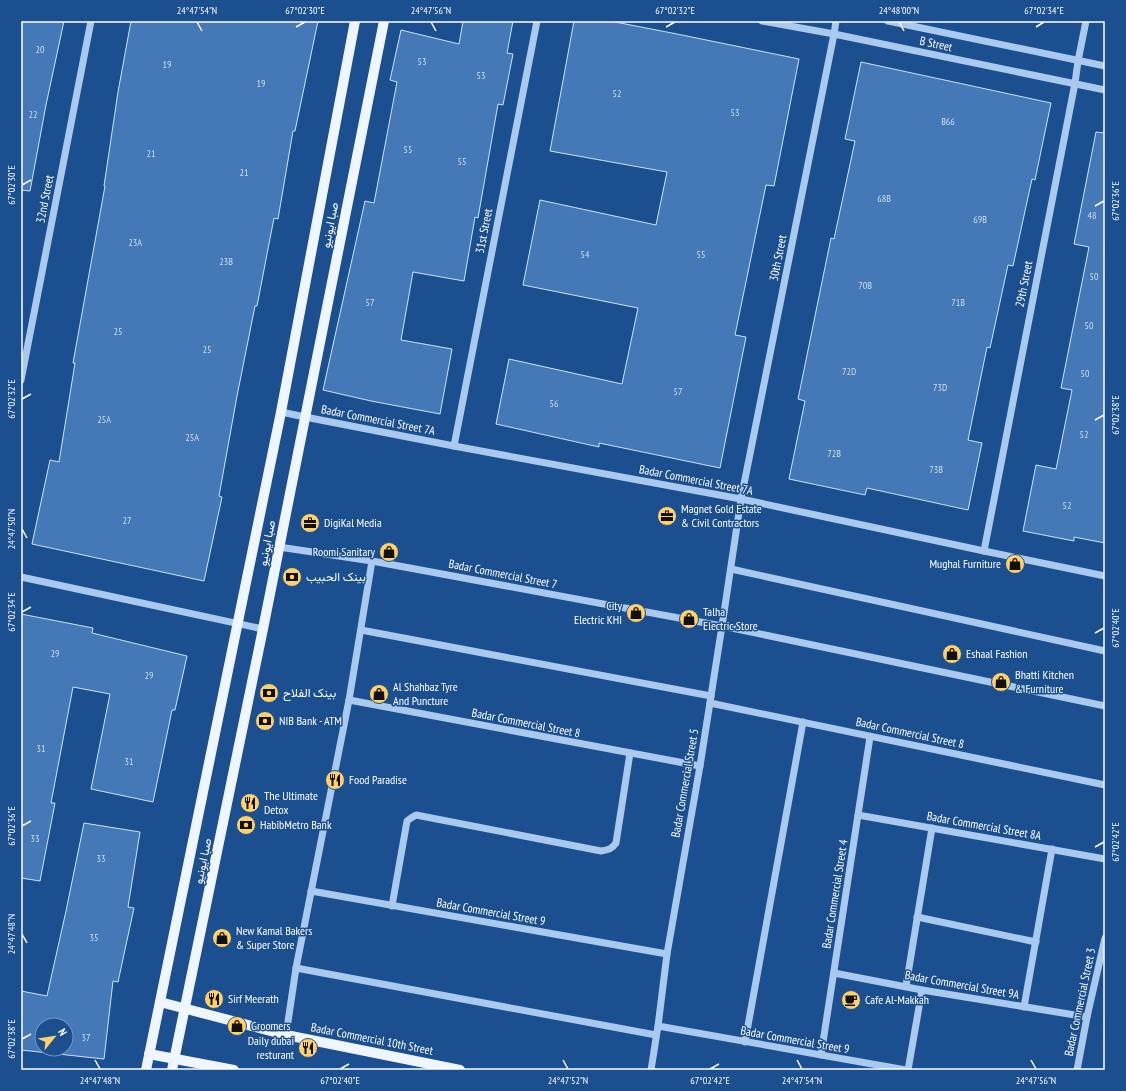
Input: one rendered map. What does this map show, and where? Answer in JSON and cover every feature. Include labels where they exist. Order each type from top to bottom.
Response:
[{"type":"main road","name":"صبا ایونیو","points":[[146,1070],[282,412],[355,21]]},
{"type":"main road","name":"صبا ایونیو","points":[[172,1070],[186,1009],[264,629],[384,21]]},
{"type":"main road","name":"Badar Commercial 10th Street","points":[[160,1002],[286,1035],[460,1070]]},
{"type":"main road","points":[[149,1054],[234,1070]]},
{"type":"street","name":"32nd Street","points":[[21,380],[91,21]]},
{"type":"street","name":"31st Street","points":[[454,446],[537,21]]},
{"type":"street","name":"B Street","points":[[762,21],[834,34],[1105,90]]},
{"type":"street","name":"30th Street","points":[[741,499],[836,21]]},
{"type":"street","name":"B Street","points":[[888,21],[1105,66]]},
{"type":"street","name":"29th Street","points":[[984,551],[1086,21]]},
{"type":"street","name":"Badar Commercial Street 7A","points":[[282,412],[305,418],[741,499],[1105,576]]},
{"type":"street","name":"Badar Commercial Street 5","points":[[651,1070],[667,954],[711,700],[741,499]]},
{"type":"street","name":"Badar Commercial Street 7","points":[[279,547],[372,561],[722,626],[1105,706]]},
{"type":"street","points":[[286,1035],[296,968],[349,700],[372,561]]},
{"type":"street","points":[[731,569],[1105,651]]},
{"type":"street","points":[[21,577],[264,629]]},
{"type":"street","name":"Badar Commercial Street 8","points":[[361,630],[711,700],[870,737],[1105,785]]},
{"type":"street","name":"Badar Commercial Street 8","points":[[349,700],[700,766]]},
{"type":"street","points":[[745,1042],[803,722]]},
{"type":"street","name":"Badar Commercial Street 4","points":[[821,1055],[870,737]]},
{"type":"street","points":[[392,906],[407,821],[416,815],[601,851],[613,848],[616,843],[630,753]]},
{"type":"street","name":"Badar Commercial Street 8A","points":[[858,815],[1105,859]]},
{"type":"street","points":[[906,986],[932,828]]},
{"type":"street","points":[[1024,1007],[1052,849]]},
{"type":"street","name":"Badar Commercial Street 9","points":[[311,891],[667,954]]},
{"type":"street","points":[[917,918],[1036,942]]},
{"type":"street","name":"Badar Commercial Street 3","points":[[1077,1070],[1087,1017],[1105,938]]},
{"type":"street","points":[[296,968],[656,1035]]},
{"type":"street","name":"Badar Commercial Street 9A","points":[[834,973],[922,990],[1087,1017]]},
{"type":"street","points":[[907,1070],[922,990]]},
{"type":"street","name":"Badar Commercial Street 9","points":[[658,1026],[907,1070]]},
{"type":"building","points":[[21,21],[64,21],[30,191],[21,190]]},
{"type":"building","points":[[131,21],[318,21],[295,131],[293,131],[278,219],[274,218],[257,306],[255,306],[219,496],[222,497],[204,581],[32,544],[50,460],[59,462],[75,363],[73,363],[105,186],[118,92]]},
{"type":"building","points":[[463,21],[513,21],[507,53],[513,54],[503,105],[498,104],[478,218],[475,217],[464,281],[413,272],[401,340],[452,349],[440,414],[323,390],[365,201],[374,203],[397,82],[390,80],[401,30],[459,44]]},
{"type":"building","points":[[574,21],[610,21],[799,59],[774,186],[766,185],[735,335],[746,337],[720,468],[599,443],[599,447],[496,424],[509,359],[622,384],[638,308],[523,285],[540,200],[656,225],[667,172],[550,151]]},
{"type":"building","points":[[861,62],[1051,103],[1035,180],[1032,179],[1013,266],[1008,265],[990,348],[987,347],[968,440],[982,443],[968,510],[867,488],[865,495],[789,479],[805,401],[798,399],[831,238],[834,239],[855,141],[845,139]]},
{"type":"building","points":[[1096,132],[1105,133],[1105,543],[1074,537],[1074,541],[1023,531],[1036,465],[1056,469],[1072,390],[1061,388],[1089,247],[1074,244]]},
{"type":"building","points":[[21,614],[93,628],[92,633],[187,656],[175,710],[172,710],[153,802],[91,789],[110,694],[73,687],[51,803],[55,803],[40,881],[21,878]]},
{"type":"building","points":[[84,823],[140,832],[128,907],[134,908],[118,982],[113,981],[104,1059],[74,1056],[74,1017],[34,1017],[34,1051],[21,1050],[21,991],[47,996]]},
{"type":"place","name":"Magnet Gold Estate & Civil Contractors","points":[[667,516]]},
{"type":"place","name":"DigiKal Media","points":[[310,523]]},
{"type":"place","name":"Roomi Sanitary","points":[[389,552]]},
{"type":"place","name":"Mughal Furniture","points":[[1015,564]]},
{"type":"place","name":"بينک الحبيب","points":[[292,577]]},
{"type":"place","name":"City Electric KHI","points":[[636,613]]},
{"type":"place","name":"Talha Electric Store","points":[[689,619]]},
{"type":"place","name":"Eshaal Fashion","points":[[952,654]]},
{"type":"place","name":"Bhatti Kitchen & Furniture","points":[[1001,682]]},
{"type":"place","name":"بینک الفلاح","points":[[269,693]]},
{"type":"place","name":"Al Shahbaz Tyre And Puncture","points":[[379,694]]},
{"type":"place","name":"NIB Bank - ATM","points":[[265,721]]},
{"type":"place","name":"Food Paradise","points":[[335,780]]},
{"type":"place","name":"The Ultimate Detox","points":[[250,803]]},
{"type":"place","name":"HabibMetro Bank","points":[[246,825]]},
{"type":"place","name":"New Kamal Bakers & Super Store","points":[[222,938]]},
{"type":"place","name":"Sirf Meerath","points":[[214,999]]},
{"type":"place","name":"Cafe Al-Makkah","points":[[851,1000]]},
{"type":"place","name":"Groomers","points":[[237,1026]]},
{"type":"place","name":"Daily dubai resturant","points":[[308,1048]]}]
